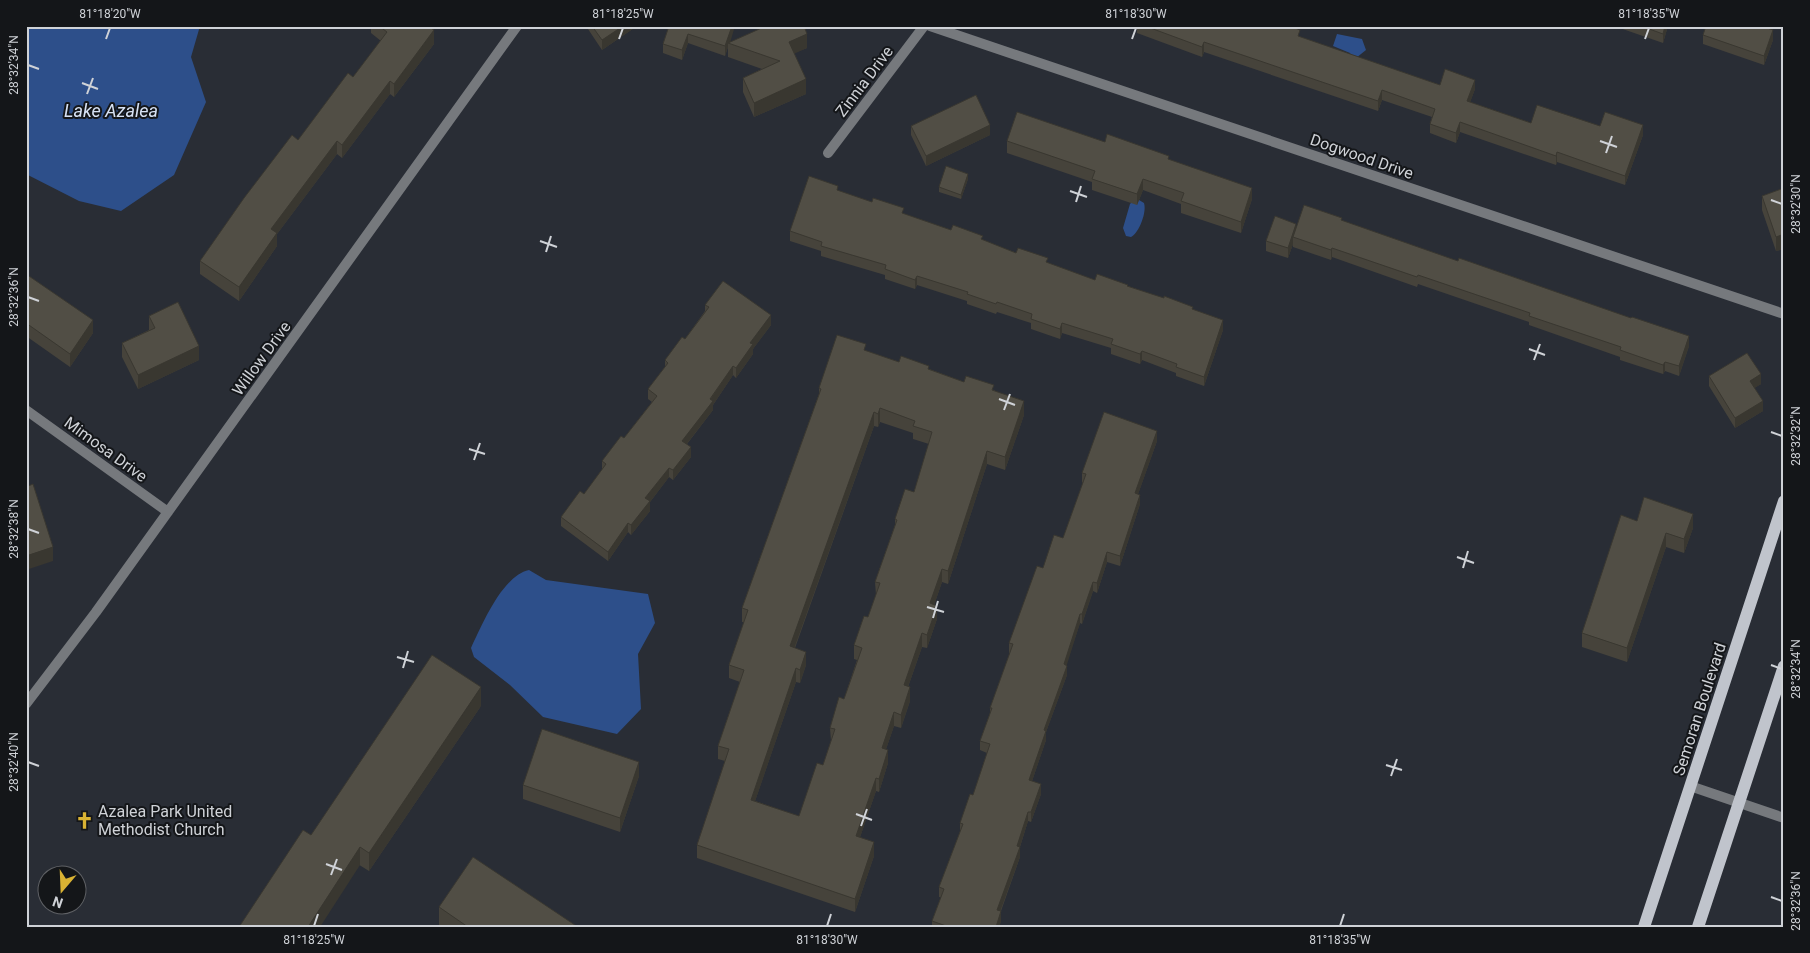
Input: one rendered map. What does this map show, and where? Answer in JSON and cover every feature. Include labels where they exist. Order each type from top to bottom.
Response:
[{"type":"main road","name":"Semoran Boulevard","points":[[1644,927],[1784,501]]},
{"type":"main road","points":[[1698,927],[1784,666]]},
{"type":"street","name":"Willow Drive","points":[[26,704],[168,512],[517,26]]},
{"type":"street","name":"Zinnia Drive","points":[[828,153],[924,26]]},
{"type":"street","name":"Dogwood Drive","points":[[930,26],[1784,314]]},
{"type":"street","name":"Mimosa Drive","points":[[26,410],[168,512]]},
{"type":"street","points":[[1690,786],[1784,818]]},
{"type":"water","name":"Lake Azalea","points":[[26,26],[200,26],[191,57],[206,102],[174,175],[121,211],[79,201],[26,174]]},
{"type":"water","points":[[1337,34],[1362,39],[1366,50],[1356,58],[1351,56],[1350,53],[1333,46]]},
{"type":"water","points":[[1139,200],[1144,203],[1145,207],[1142,222],[1134,235],[1131,237],[1126,236],[1123,228],[1130,204]]},
{"type":"water","points":[[529,570],[546,580],[648,594],[655,623],[638,654],[641,709],[617,734],[543,717],[510,685],[474,657],[471,648],[494,603],[510,581],[519,574]]},
{"type":"building","points":[[379,26],[428,26],[434,30],[394,84],[390,81],[342,145],[337,141],[271,229],[277,233],[239,287],[200,261],[244,198],[292,135],[298,140],[348,73],[353,77],[387,32]]},
{"type":"building","points":[[592,26],[623,26],[602,40]]},
{"type":"building","points":[[669,26],[732,26],[725,46],[688,34],[682,50],[663,44]]},
{"type":"building","points":[[766,26],[804,26],[807,34],[789,42],[806,79],[754,103],[743,78],[780,61],[728,43]]},
{"type":"building","points":[[1145,26],[1290,26],[1300,30],[1298,36],[1440,85],[1445,69],[1475,80],[1467,101],[1531,123],[1537,105],[1600,126],[1605,112],[1643,125],[1625,176],[1557,152],[1556,156],[1460,122],[1456,133],[1430,124],[1435,109],[1382,90],[1378,101],[1204,42],[1202,47]]},
{"type":"building","points":[[1641,26],[1665,26],[1663,34]]},
{"type":"building","points":[[1706,26],[1761,26],[1773,30],[1764,56],[1703,35]]},
{"type":"building","points":[[976,95],[990,125],[926,156],[911,126]]},
{"type":"building","points":[[1017,112],[1105,142],[1107,134],[1169,156],[1168,159],[1252,188],[1241,222],[1181,201],[1184,193],[1143,179],[1137,194],[1092,179],[1095,171],[1007,141]]},
{"type":"building","points":[[946,166],[968,174],[961,195],[939,187]]},
{"type":"building","points":[[809,176],[838,186],[837,190],[872,202],[873,198],[904,208],[902,213],[951,230],[953,225],[983,236],[981,239],[1016,253],[1018,248],[1048,258],[1046,262],[1095,280],[1097,274],[1127,286],[1164,298],[1164,296],[1223,320],[1204,377],[1176,367],[1177,364],[1142,351],[1140,354],[1111,344],[1113,339],[1062,323],[1060,329],[1031,319],[1032,314],[997,302],[996,304],[967,294],[968,292],[917,276],[915,280],[885,269],[886,265],[821,246],[822,242],[790,231]]},
{"type":"building","points":[[1784,188],[1784,234],[1776,237],[1762,196]]},
{"type":"building","points":[[1304,205],[1458,261],[1459,258],[1631,318],[1689,336],[1679,366],[1665,362],[1663,365],[1620,350],[1621,347],[1529,316],[1530,313],[1418,275],[1417,277],[1332,248],[1331,250],[1293,237]]},
{"type":"building","points":[[1275,216],[1296,224],[1288,248],[1266,241]]},
{"type":"building","points":[[26,274],[93,320],[70,354],[26,323]]},
{"type":"building","points":[[723,281],[771,315],[750,343],[753,344],[736,368],[733,366],[710,399],[713,401],[682,441],[691,447],[673,470],[669,468],[645,498],[650,501],[631,525],[628,523],[608,552],[561,517],[580,491],[584,494],[606,464],[602,461],[621,436],[624,438],[657,396],[648,389],[668,363],[665,360],[682,337],[685,339],[709,307],[705,305]]},
{"type":"building","points":[[178,302],[199,346],[138,375],[122,343],[155,328],[149,316]]},
{"type":"building","points":[[837,335],[866,344],[864,350],[899,362],[901,356],[929,366],[928,369],[964,382],[966,376],[994,385],[992,390],[1024,401],[1005,457],[987,451],[948,571],[942,569],[930,603],[937,606],[927,635],[922,633],[904,685],[910,687],[901,715],[894,712],[882,748],[888,750],[879,779],[876,778],[856,836],[874,842],[855,899],[697,845],[729,749],[718,746],[744,670],[729,665],[748,610],[742,608],[821,389],[819,388]],"holes":[[[880,408],[915,421],[913,426],[932,432],[914,492],[905,489],[895,519],[897,520],[875,582],[880,583],[868,617],[864,616],[854,645],[862,648],[844,699],[839,697],[830,728],[835,729],[823,765],[817,763],[799,816],[751,800],[796,668],[800,670],[806,652],[790,646],[874,412],[878,414]]]},
{"type":"building","points":[[1747,353],[1761,374],[1750,381],[1763,401],[1735,418],[1709,376]]},
{"type":"building","points":[[1104,412],[1157,431],[1135,493],[1140,495],[1120,556],[1107,552],[1097,583],[1093,582],[1082,614],[1080,614],[1064,664],[1067,666],[1044,730],[1046,731],[1029,780],[1041,784],[1031,812],[1028,812],[1017,846],[1020,847],[997,910],[1001,911],[996,927],[949,927],[932,921],[944,889],[939,887],[963,824],[960,823],[970,794],[973,795],[990,744],[980,741],[1013,644],[1009,643],[1037,566],[1043,568],[1054,535],[1063,538],[1086,474],[1082,473]]},
{"type":"building","points":[[33,484],[53,547],[26,556],[26,487]]},
{"type":"building","points":[[1644,497],[1693,514],[1684,539],[1666,533],[1627,648],[1582,633],[1621,515],[1637,521]]},
{"type":"building","points":[[432,655],[481,687],[369,853],[360,847],[308,927],[239,927],[303,830],[311,835]]},
{"type":"building","points":[[542,729],[639,762],[620,818],[523,785]]},
{"type":"building","points":[[473,857],[578,927],[468,927],[439,907]]},
{"type":"place","name":"Azalea Park United Methodist Church","points":[[84,820]]}]
